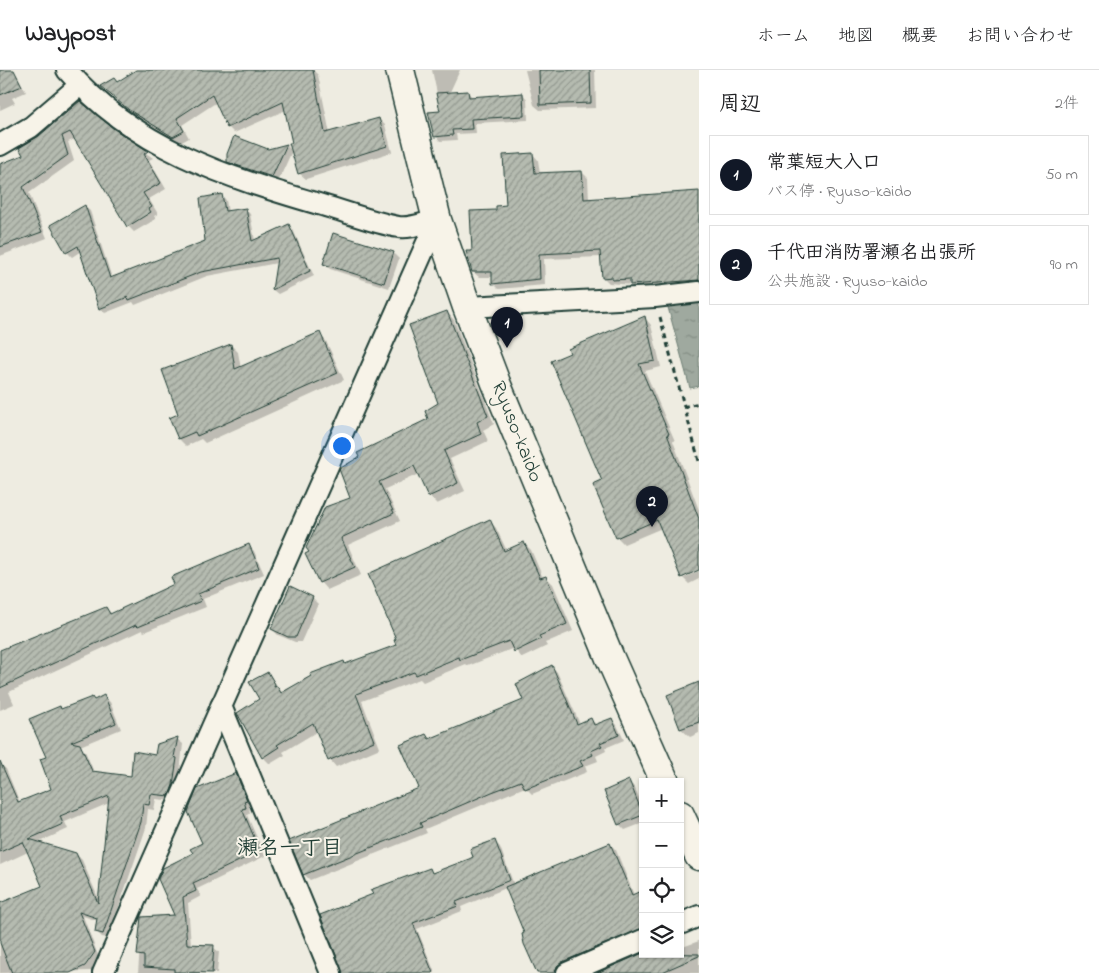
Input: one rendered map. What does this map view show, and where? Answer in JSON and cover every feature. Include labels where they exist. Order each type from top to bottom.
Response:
[{"type":"main road","name":"Ryuso-kaido","points":[[400,70],[437,220],[467,307],[496,383],[610,658],[663,778]]},
{"type":"main road","points":[[684,823],[699,856]]},
{"type":"street","points":[[0,145],[31,128],[73,77],[117,119],[162,147],[234,178],[401,228],[437,220]]},
{"type":"street","points":[[103,973],[437,220]]},
{"type":"street","points":[[467,307],[655,297],[699,292]]},
{"type":"street","points":[[221,706],[331,973]]},
{"type":"street","points":[[684,922],[699,916]]},
{"type":"street","points":[[567,973],[639,942]]},
{"type":"path","points":[[655,297],[699,461]]},
{"type":"path","points":[[683,406],[699,403]]},
{"type":"water","points":[[699,294],[699,386],[690,388],[666,300]]},
{"type":"building","points":[[0,70],[14,70],[22,86],[0,95]]},
{"type":"building","points":[[136,70],[313,70],[325,133],[379,118],[387,146],[298,174],[289,143],[292,143],[283,102],[227,128],[212,95],[177,118],[184,131],[173,137],[129,110],[100,86],[114,78],[117,82]]},
{"type":"building","points":[[539,70],[590,70],[591,103],[540,105]]},
{"type":"building","points":[[468,91],[469,97],[523,93],[524,116],[471,119],[472,129],[452,130],[453,135],[434,137],[428,112],[440,111],[436,93]]},
{"type":"building","points":[[80,101],[114,129],[148,151],[144,154],[161,183],[143,193],[152,207],[149,209],[151,212],[127,227],[70,132],[62,136],[68,155],[23,187],[42,232],[0,247],[0,164],[23,155],[19,148],[39,136]]},
{"type":"building","points":[[234,136],[268,149],[287,144],[272,177],[227,162],[227,154]]},
{"type":"building","points":[[533,153],[535,173],[582,171],[584,199],[699,191],[699,280],[630,285],[630,279],[612,280],[612,277],[602,278],[600,251],[539,254],[540,279],[492,284],[492,272],[472,272],[466,251],[472,251],[470,211],[496,210],[496,206],[506,205],[503,155]]},
{"type":"building","points":[[222,194],[225,211],[246,208],[252,241],[289,224],[310,271],[272,290],[277,258],[201,272],[129,300],[128,297],[99,309],[78,246],[66,253],[50,225],[85,205],[110,278],[205,241],[200,198]]},
{"type":"building","points":[[333,233],[394,252],[384,283],[323,264]]},
{"type":"building","points":[[447,311],[488,416],[477,422],[481,434],[444,451],[458,483],[428,497],[414,466],[379,482],[394,513],[341,538],[355,567],[319,583],[305,554],[309,552],[306,548],[325,507],[350,498],[339,469],[359,457],[357,453],[428,419],[425,411],[438,403],[409,325]]},
{"type":"building","points":[[645,316],[655,361],[639,364],[669,434],[667,434],[699,519],[699,570],[681,578],[657,520],[616,538],[593,485],[602,481],[551,361],[570,353],[568,349]]},
{"type":"building","points":[[320,332],[338,373],[197,436],[195,432],[178,439],[169,418],[178,414],[162,370],[231,344],[235,369]]},
{"type":"building","points":[[490,519],[504,551],[524,542],[540,578],[546,576],[567,624],[539,636],[541,639],[514,652],[509,641],[460,660],[459,657],[416,675],[414,672],[356,694],[374,741],[328,761],[313,723],[277,745],[279,747],[262,758],[237,713],[259,699],[249,682],[268,672],[275,684],[274,687],[277,686],[281,693],[311,676],[310,674],[344,661],[345,664],[396,645],[394,640],[396,639],[368,574]]},
{"type":"building","points":[[249,544],[259,568],[198,594],[201,601],[138,627],[136,625],[0,688],[0,650],[106,607],[110,614],[174,584],[171,577]]},
{"type":"building","points":[[290,586],[313,597],[296,637],[288,637],[271,629]]},
{"type":"building","points":[[552,665],[577,724],[591,718],[594,725],[612,718],[619,735],[600,743],[602,746],[591,751],[593,755],[580,761],[583,766],[525,789],[521,781],[492,792],[420,823],[422,827],[303,875],[289,841],[419,788],[400,745],[426,734],[429,739],[523,700],[516,684]]},
{"type":"building","points":[[699,682],[699,722],[680,729],[667,695]]},
{"type":"building","points":[[104,695],[116,723],[71,742],[80,744],[92,771],[131,776],[133,751],[155,755],[157,744],[178,737],[174,757],[177,758],[173,785],[169,796],[151,794],[149,805],[143,804],[141,822],[103,934],[95,932],[97,918],[79,912],[95,952],[85,966],[70,973],[12,973],[0,943],[0,903],[42,886],[23,842],[0,852],[0,761],[18,802],[51,789],[40,759],[46,757],[29,719],[60,706],[61,709],[92,697],[94,700]],"holes":[[[109,796],[98,903],[76,853],[29,839],[63,824],[60,816]]]},
{"type":"building","points":[[236,773],[247,800],[244,801],[246,808],[242,809],[260,851],[193,883],[196,891],[183,897],[187,944],[214,945],[212,973],[174,972],[174,969],[144,967],[144,956],[137,955],[141,917],[174,915],[158,879],[163,868],[193,853],[190,849],[202,843],[188,812],[197,789]]},
{"type":"building","points":[[629,780],[639,805],[639,817],[618,825],[604,791]]},
{"type":"building","points":[[495,840],[510,880],[456,902],[458,906],[413,923],[433,973],[343,973],[320,915],[373,894],[370,890],[430,868],[432,873],[469,859],[473,857],[470,849]]},
{"type":"building","points":[[610,843],[632,895],[639,892],[639,930],[562,962],[557,966],[555,973],[537,973],[524,944],[522,934],[524,933],[505,887]]},
{"type":"building","points":[[684,954],[699,954],[699,956],[660,973],[597,973],[639,955],[639,958],[684,958]]},
{"type":"place","name":"常葉短大入口","points":[[507,348]]},
{"type":"place","name":"千代田消防署瀬名出張所","points":[[652,527]]},
{"type":"district","name":"瀬名一丁目","points":[[290,849]]}]
